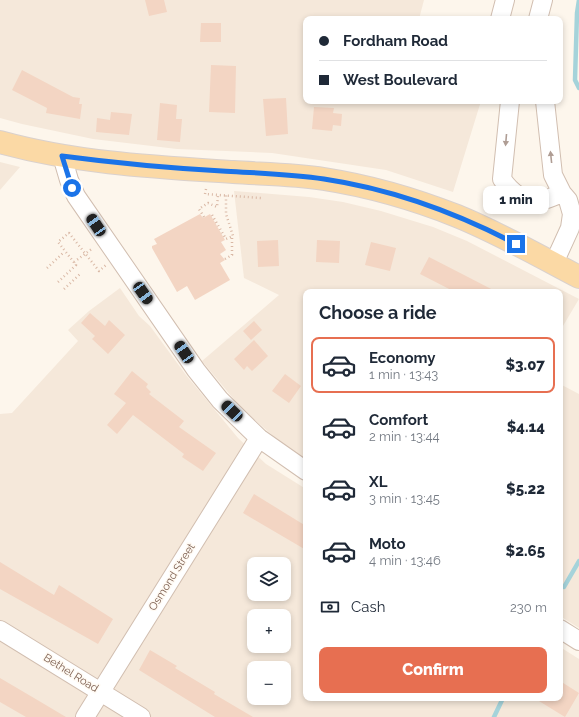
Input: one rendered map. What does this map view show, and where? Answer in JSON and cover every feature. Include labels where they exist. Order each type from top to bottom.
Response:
[{"type":"main road","points":[[0,142],[62,156],[144,166],[300,176],[370,188],[410,199],[457,216],[503,237],[579,277]]},
{"type":"street","points":[[501,16],[505,0]]},
{"type":"street","points":[[539,16],[542,0]]},
{"type":"street","points":[[510,104],[502,179],[508,187],[527,200],[540,202],[562,193]]},
{"type":"street","points":[[545,104],[553,175],[562,193],[568,200],[572,214],[570,228],[554,263]]},
{"type":"street","points":[[62,156],[69,180],[76,196],[196,370],[220,400],[259,438],[303,470]]},
{"type":"street","name":"Osmond Street","points":[[85,717],[259,438]]},
{"type":"street","name":"Bethel Road","points":[[0,630],[141,717]]},
{"type":"street","points":[[563,631],[579,641]]},
{"type":"path","points":[[206,188],[206,194],[260,198]]},
{"type":"path","points":[[204,217],[199,209],[208,204],[217,207],[218,195]]},
{"type":"path","points":[[225,259],[232,255],[233,236],[226,214],[226,195]]},
{"type":"path","points":[[212,215],[226,239],[232,236]]},
{"type":"path","points":[[58,282],[76,265],[58,242],[69,233],[99,271],[106,265]]},
{"type":"path","points":[[74,262],[93,247]]},
{"type":"path","points":[[47,268],[63,254]]},
{"type":"path","points":[[64,289],[80,274]]},
{"type":"shaded area","points":[[0,0],[424,0],[420,16],[303,16],[303,104],[480,104],[453,192],[386,170],[272,153],[177,149],[93,139],[0,118]]},
{"type":"shaded area","points":[[0,162],[20,167],[0,190]]},
{"type":"shaded area","points":[[234,191],[309,197],[343,202],[381,211],[433,227],[467,241],[560,289],[303,289],[303,457],[286,447],[242,409],[202,361],[279,295],[244,278]]},
{"type":"shaded area","points":[[120,288],[139,316],[150,326],[186,375],[238,438],[266,464],[303,487],[303,701],[563,701],[563,649],[579,659],[579,717],[0,717],[0,414],[12,413],[78,341],[68,330],[89,311]]},
{"type":"shaded area","points":[[563,291],[579,299],[563,326]]},
{"type":"shaded area","points":[[563,386],[579,394],[579,628],[563,618]]},
{"type":"building","points":[[145,0],[164,0],[167,12],[149,16]]},
{"type":"building","points":[[201,23],[221,23],[221,42],[200,42]]},
{"type":"building","points":[[211,65],[236,66],[235,113],[209,112]]},
{"type":"building","points":[[22,70],[73,97],[80,98],[79,104],[82,104],[80,119],[46,113],[47,108],[12,90]]},
{"type":"building","points":[[286,98],[288,134],[266,136],[263,99]]},
{"type":"building","points":[[160,103],[177,105],[176,119],[182,119],[180,142],[157,140]]},
{"type":"building","points":[[314,107],[334,108],[333,113],[342,114],[341,126],[333,125],[332,131],[312,129]]},
{"type":"building","points":[[111,112],[132,114],[129,135],[96,132],[97,118],[110,120]]},
{"type":"building","points":[[200,214],[203,218],[210,214],[225,240],[221,242],[226,250],[220,254],[225,260],[220,263],[230,280],[195,300],[187,286],[177,292],[152,246],[157,244],[154,239]]},
{"type":"building","points":[[278,240],[279,266],[258,267],[257,241]]},
{"type":"building","points":[[317,240],[340,241],[339,263],[316,262]]},
{"type":"building","points":[[371,242],[396,248],[390,271],[365,265]]},
{"type":"building","points":[[429,257],[491,289],[449,289],[420,274]]},
{"type":"building","points":[[90,313],[105,326],[109,320],[125,335],[108,354],[92,339],[95,336],[81,323]]},
{"type":"building","points":[[254,321],[262,330],[251,340],[243,331]]},
{"type":"building","points":[[254,340],[268,356],[252,371],[247,366],[244,370],[234,359]]},
{"type":"building","points":[[132,371],[148,384],[146,387],[151,392],[149,394],[184,421],[179,427],[216,453],[203,471],[182,457],[184,454],[133,415],[117,434],[107,425],[126,403],[114,394]]},
{"type":"building","points":[[285,374],[301,386],[289,403],[272,391]]},
{"type":"building","points":[[254,494],[303,524],[303,548],[243,513]]},
{"type":"building","points":[[0,562],[54,595],[59,585],[113,619],[98,644],[0,589]]},
{"type":"building","points":[[150,650],[177,666],[175,668],[215,692],[214,694],[253,717],[215,717],[139,670]]},
{"type":"building","points":[[0,678],[66,717],[26,717],[0,702]]},
{"type":"building","points":[[563,683],[579,693],[565,717],[539,701],[563,701]]},
{"type":"waterway","points":[[579,0],[577,13],[575,80],[579,88]]},
{"type":"waterway","points":[[564,587],[579,561]]},
{"type":"waterway","points":[[494,717],[502,701]]},
{"type":"route","points":[[72,188],[62,156],[144,166],[324,179],[370,188],[410,199],[457,216],[516,244]]}]
